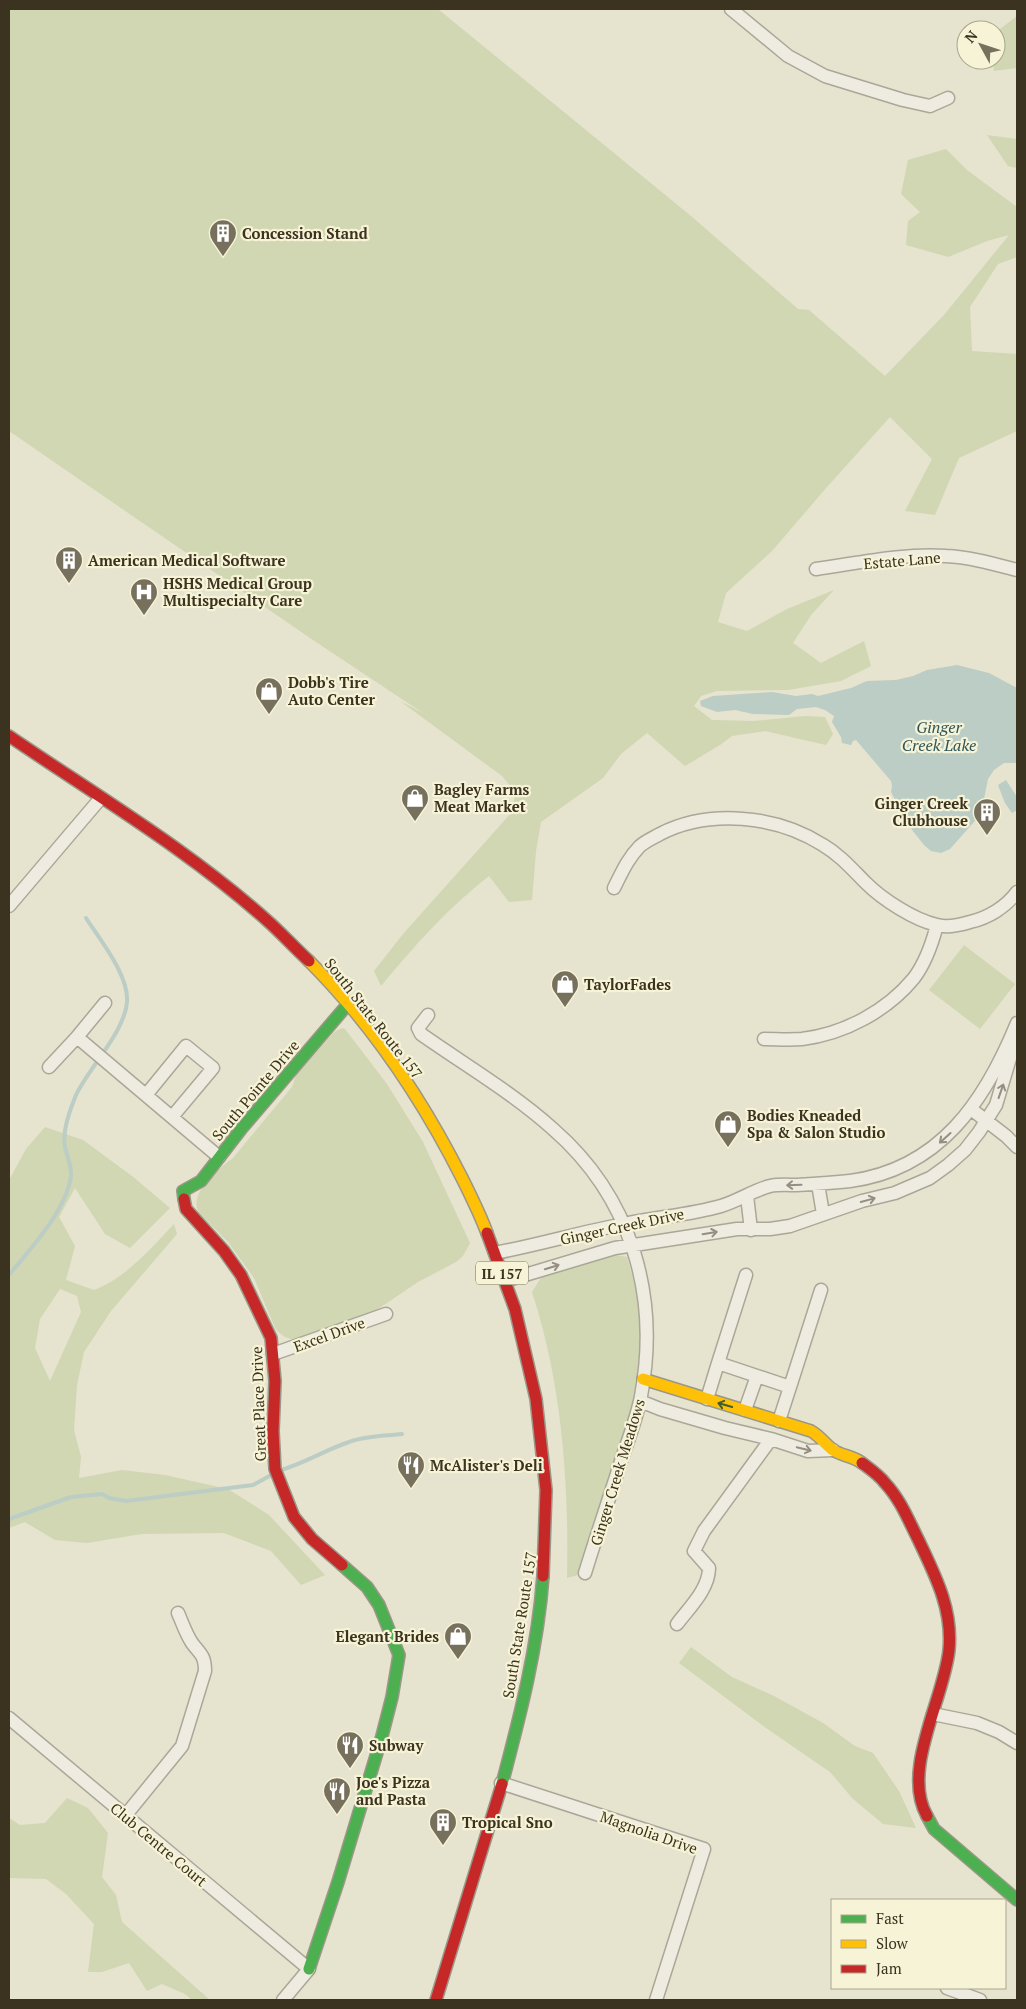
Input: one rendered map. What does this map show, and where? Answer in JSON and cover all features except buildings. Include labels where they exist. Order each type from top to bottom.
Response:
[{"type":"street","points":[[731,9],[788,56],[824,76],[903,100],[930,106],[948,98]]},
{"type":"street","name":"Estate Lane","points":[[816,569],[895,558],[945,556],[972,558],[1017,570]]},
{"type":"street","name":"South State Route 157","points":[[9,736],[191,862],[270,924],[313,964],[396,1064],[449,1150],[473,1198],[505,1281],[532,1377],[543,1436],[546,1540],[543,1580],[536,1633],[520,1715],[436,2000]]},
{"type":"street","points":[[9,906],[100,799]]},
{"type":"street","points":[[614,888],[626,863],[641,845],[662,833],[687,823],[707,819],[745,820],[783,827],[823,844],[890,902],[912,915],[937,926],[961,925],[988,916],[1003,906],[1017,892]]},
{"type":"street","points":[[764,1039],[801,1039],[820,1036],[842,1029],[877,1010],[900,993],[914,977],[932,943],[937,926]]},
{"type":"street","points":[[49,1067],[105,1003]]},
{"type":"street","name":"South Pointe Drive","points":[[183,1191],[201,1181],[348,1004]]},
{"type":"street","name":"Ginger Creek Meadows","points":[[428,1016],[418,1028],[421,1034],[532,1111],[578,1153],[601,1181],[633,1245],[646,1302],[646,1334],[640,1401],[585,1573]]},
{"type":"street","name":"Ginger Creek Drive","points":[[495,1254],[624,1224],[721,1206],[770,1186],[818,1184],[872,1177],[896,1170],[914,1161],[948,1137],[971,1109],[1001,1058],[1017,1023]]},
{"type":"street","name":"Ginger Creek Drive","points":[[505,1281],[616,1248],[737,1229],[752,1230],[790,1226],[823,1214],[895,1193],[930,1178],[965,1150],[987,1121],[996,1105],[1017,1035]]},
{"type":"street","points":[[77,1036],[219,1157]]},
{"type":"street","points":[[146,1095],[186,1046],[213,1068],[172,1117]]},
{"type":"street","points":[[971,1109],[1017,1147]]},
{"type":"street","points":[[818,1184],[823,1214]]},
{"type":"street","name":"Great Place Drive","points":[[183,1191],[186,1209],[224,1251],[241,1275],[271,1338],[275,1381],[273,1431],[275,1469],[294,1517],[312,1539],[333,1559],[353,1572],[367,1587],[379,1605],[399,1655],[392,1697],[338,1882],[309,1969]]},
{"type":"street","points":[[748,1196],[752,1230]]},
{"type":"street","points":[[707,1399],[746,1275]]},
{"type":"street","points":[[779,1421],[821,1290]]},
{"type":"street","name":"Excel Drive","points":[[272,1354],[386,1314]]},
{"type":"street","points":[[718,1363],[790,1387]]},
{"type":"street","points":[[745,1410],[757,1376]]},
{"type":"street","points":[[643,1379],[745,1410],[818,1435],[833,1450]]},
{"type":"street","points":[[640,1401],[660,1409],[725,1428],[754,1434],[808,1451],[833,1450],[856,1458],[885,1482],[902,1506],[942,1590],[948,1617],[949,1652],[917,1779],[921,1806],[934,1829],[1017,1900]]},
{"type":"street","points":[[754,1434],[759,1415]]},
{"type":"street","points":[[677,1624],[706,1586],[709,1575],[710,1568],[694,1551],[697,1544],[704,1531],[771,1439]]},
{"type":"street","points":[[125,1816],[182,1746],[205,1671],[205,1662],[202,1654],[192,1644],[178,1613]]},
{"type":"street","points":[[933,1714],[977,1723],[999,1732],[1017,1743]]},
{"type":"street","name":"Club Centre Court","points":[[9,1718],[309,1969]]},
{"type":"street","name":"Magnolia Drive","points":[[501,1783],[704,1849],[656,2000]]},
{"type":"street","points":[[283,2000],[309,1969]]},
{"type":"street","points":[[950,1989],[980,2000]]},
{"type":"green space","points":[[9,9],[438,9],[691,216],[798,309],[809,310],[885,376],[944,315],[1009,235],[987,241],[948,257],[906,245],[908,221],[920,212],[901,194],[908,160],[946,149],[967,170],[1017,207],[1017,257],[998,264],[970,307],[972,351],[1017,354],[1017,431],[959,458],[935,515],[905,511],[932,459],[890,417],[772,551],[726,593],[718,622],[747,631],[787,609],[834,590],[811,615],[793,643],[821,663],[864,641],[871,666],[841,681],[788,690],[717,691],[701,696],[694,706],[712,720],[754,721],[805,716],[825,717],[833,734],[826,745],[765,731],[732,736],[685,766],[647,733],[621,754],[603,778],[541,822],[536,851],[532,900],[509,902],[489,876],[459,901],[432,928],[381,986],[374,971],[403,934],[513,811],[515,792],[502,776],[400,701],[423,713],[310,638],[9,431]]},
{"type":"green space","points":[[1017,16],[1017,68],[1006,69],[1006,24]]},
{"type":"green space","points":[[987,135],[1017,139],[1017,168],[1008,166]]},
{"type":"green space","points":[[964,945],[1015,984],[980,1029],[929,990]]},
{"type":"green space","points":[[342,1028],[345,1029],[387,1084],[423,1142],[470,1243],[463,1256],[456,1262],[418,1282],[375,1311],[297,1339],[290,1339],[282,1335],[275,1328],[254,1278],[228,1242],[200,1214],[197,1207],[197,1199],[206,1183],[232,1159],[292,1087],[296,1075],[334,1032]]},
{"type":"green space","points":[[45,1127],[83,1140],[132,1176],[170,1208],[130,1248],[105,1234],[75,1188],[59,1217],[75,1246],[66,1280],[94,1290],[106,1285],[127,1270],[147,1253],[174,1224],[177,1234],[111,1311],[84,1352],[77,1385],[74,1430],[81,1457],[79,1478],[122,1470],[165,1475],[228,1489],[269,1515],[325,1575],[301,1585],[271,1551],[224,1533],[141,1534],[87,1543],[55,1540],[25,1522],[9,1528],[9,1180],[26,1149]],"holes":[[[60,1289],[77,1296],[81,1312],[50,1381],[35,1348],[40,1319]]]},
{"type":"green space","points":[[615,1255],[627,1257],[638,1296],[642,1329],[639,1365],[631,1408],[578,1575],[567,1578],[567,1506],[562,1434],[550,1362],[532,1292],[542,1276]]},
{"type":"green space","points":[[691,1647],[732,1677],[774,1696],[823,1723],[855,1746],[873,1753],[899,1791],[916,1828],[883,1824],[853,1799],[830,1772],[766,1728],[679,1663]]},
{"type":"green space","points":[[67,1798],[88,1808],[108,1833],[102,1877],[116,1895],[122,1922],[210,2000],[192,2000],[185,1994],[162,1984],[147,1991],[129,1963],[102,1972],[88,1972],[94,1924],[66,1894],[46,1879],[9,1878],[9,1818],[20,1825],[45,1823]]},
{"type":"water","name":"Ginger Creek Lake","points":[[957,665],[989,673],[1017,688],[1017,763],[1004,763],[994,770],[988,779],[981,814],[950,849],[941,853],[931,851],[924,845],[909,826],[891,792],[891,781],[856,740],[851,745],[842,743],[841,737],[832,722],[834,716],[825,710],[816,707],[797,709],[789,715],[753,714],[735,710],[717,712],[701,706],[700,701],[713,696],[772,692],[796,696],[812,694],[818,696],[851,688],[867,681],[896,680],[927,670]]},
{"type":"water","points":[[1006,780],[1017,797],[1017,810],[1012,813],[1005,803],[998,785]]},
{"type":"waterway","points":[[9,1275],[55,1216],[68,1189],[71,1169],[64,1141],[69,1114],[82,1084],[113,1037],[125,1013],[126,992],[119,969],[86,918]]},
{"type":"waterway","points":[[281,1470],[355,1440],[402,1434]]},
{"type":"waterway","points":[[9,1519],[71,1497],[102,1494],[109,1498],[126,1501],[253,1485],[273,1474]]},
{"type":"traffic: fast","points":[[184,1199],[183,1191],[201,1181],[242,1128],[348,1004]]},
{"type":"traffic: fast","points":[[309,1969],[338,1882],[382,1736],[392,1697],[399,1655],[379,1605],[367,1587],[342,1565]]},
{"type":"traffic: fast","points":[[502,1784],[533,1655],[543,1576]]},
{"type":"traffic: fast","points":[[927,1816],[934,1829],[1017,1900]]},
{"type":"traffic: slow","points":[[309,961],[354,1010],[413,1091],[447,1149],[487,1233]]},
{"type":"traffic: slow","points":[[643,1379],[811,1431],[833,1450],[862,1463]]},
{"type":"traffic: jam","points":[[9,736],[177,849],[241,898],[309,961]]},
{"type":"traffic: jam","points":[[184,1199],[186,1209],[224,1251],[241,1275],[271,1338],[275,1381],[273,1431],[275,1469],[294,1517],[312,1539],[342,1565]]},
{"type":"traffic: jam","points":[[487,1233],[515,1309],[536,1399],[546,1490],[543,1576]]},
{"type":"traffic: jam","points":[[862,1463],[883,1480],[903,1510],[936,1579],[948,1620],[950,1635],[946,1669],[921,1756],[920,1798],[927,1816]]},
{"type":"traffic: jam","points":[[436,2000],[502,1784]]},
{"type":"place","name":"Concession Stand","points":[[223,257]]},
{"type":"place","name":"American Medical Software","points":[[69,584]]},
{"type":"place","name":"HSHS Medical Group Multispecialty Care","points":[[144,616]]},
{"type":"place","name":"Dobb's Tire Auto Center","points":[[269,715]]},
{"type":"place","name":"Bagley Farms Meat Market","points":[[415,822]]},
{"type":"place","name":"Ginger Creek Clubhouse","points":[[987,836]]},
{"type":"place","name":"TaylorFades","points":[[565,1008]]},
{"type":"place","name":"Bodies Kneaded Spa & Salon Studio","points":[[728,1148]]},
{"type":"place","name":"McAlister's Deli","points":[[411,1489]]},
{"type":"place","name":"Elegant Brides","points":[[458,1660]]},
{"type":"place","name":"Subway","points":[[350,1769]]},
{"type":"place","name":"Joe's Pizza and Pasta","points":[[337,1815]]},
{"type":"place","name":"Tropical Sno","points":[[443,1846]]}]
